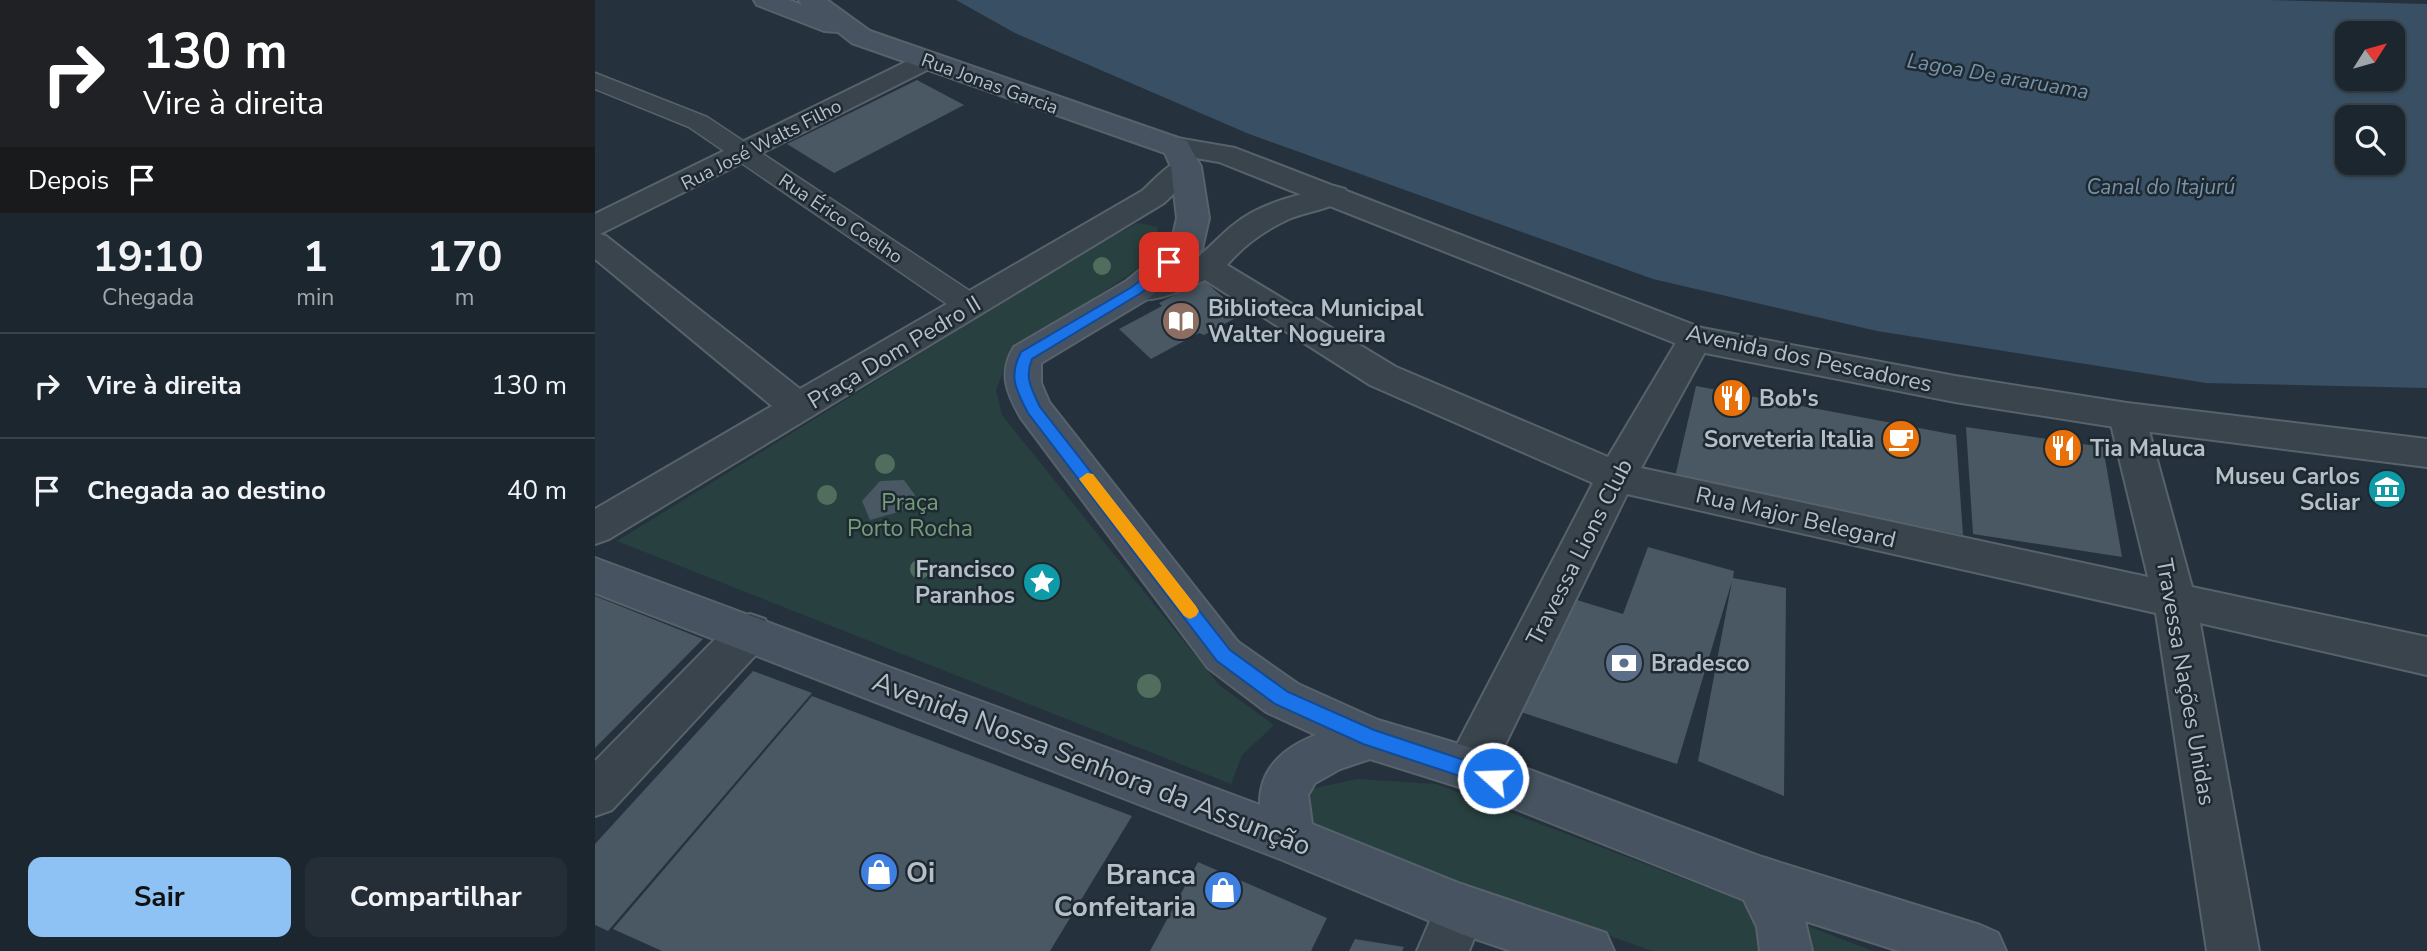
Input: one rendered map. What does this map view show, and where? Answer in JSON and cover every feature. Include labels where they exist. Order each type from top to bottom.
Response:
[{"type":"main road","points":[[765,0],[861,37]]},
{"type":"main road","name":"Rua Jonas Garcia","points":[[811,0],[861,37],[1182,157]]},
{"type":"main road","points":[[1182,157],[1193,218],[1186,249],[1136,290],[1026,356],[1020,370],[1022,384],[1034,409],[1223,655],[1282,698],[1370,737],[1469,769],[1762,882],[1980,951]]},
{"type":"main road","name":"Avenida Nossa Senhora da Assunção","points":[[595,575],[1292,840],[1452,930],[1588,951]]},
{"type":"main road","points":[[1292,840],[1283,815],[1282,794],[1294,769],[1320,754],[1370,737]]},
{"type":"main road","points":[[1762,882],[1781,926],[1786,951]]},
{"type":"street","name":"Rua José Walts Filho","points":[[595,226],[926,60]]},
{"type":"street","name":"Rua Érico Coelho","points":[[595,80],[698,122],[971,306]]},
{"type":"street","name":"Avenida dos Pescadores","points":[[1182,157],[1224,154],[1695,339],[1955,389],[2127,416],[2427,453]]},
{"type":"street","name":"Praça Dom Pedro II","points":[[595,528],[1153,197],[1182,157]]},
{"type":"street","points":[[1136,290],[1160,287],[1207,267],[1224,246],[1258,220],[1291,205],[1334,195]]},
{"type":"street","points":[[595,243],[799,408]]},
{"type":"street","name":"Rua Major Belegard","points":[[1207,267],[1383,376],[1616,477],[2427,656]]},
{"type":"street","name":"Travessa Lions Club","points":[[1469,769],[1616,477],[1695,339]]},
{"type":"street","name":"Travessa Nações Unidas","points":[[2127,416],[2175,602],[2233,951]]},
{"type":"street","points":[[595,794],[750,632]]},
{"type":"green space","name":"Praça Porto Rocha","points":[[1138,223],[1158,227],[1152,259],[1027,344],[1006,364],[996,390],[1002,415],[1219,685],[1274,725],[1242,755],[1231,784],[617,541],[1101,242]]},
{"type":"green space","points":[[1357,779],[1436,784],[1873,951],[1652,951],[1307,828],[1311,789]]},
{"type":"water","name":"Canal do Itajurú","points":[[956,0],[2266,0],[2427,4],[2427,388],[2206,383],[1877,331],[1653,279],[1249,134],[1015,33]]},
{"type":"building","points":[[917,80],[964,105],[834,173],[787,144]]},
{"type":"building","name":"Biblioteca Municipal Walter Nogueira","points":[[1203,280],[1243,314],[1204,335],[1199,333],[1151,359],[1119,329],[1162,306],[1159,303]]},
{"type":"building","points":[[1696,386],[1956,435],[1963,535],[1675,477]]},
{"type":"building","points":[[1966,427],[2103,447],[2122,557],[1973,534]]},
{"type":"building","points":[[904,480],[915,495],[902,511],[870,520],[862,501],[880,481]]},
{"type":"building","name":"Bradesco","points":[[1648,547],[1734,571],[1733,578],[1786,588],[1784,796],[1698,761],[1732,581],[1677,764],[1521,712],[1567,597],[1623,614]]},
{"type":"building","points":[[595,596],[703,639],[595,748]]},
{"type":"building","points":[[753,671],[812,693],[608,931],[595,925],[595,844]]},
{"type":"building","name":"Oi","points":[[812,696],[1132,816],[1050,951],[662,951],[613,929]]},
{"type":"building","name":"Branca Confeitaria","points":[[1198,862],[1327,918],[1311,951],[1150,951]]},
{"type":"building","points":[[1355,939],[1404,947],[1402,951],[1349,951]]},
{"type":"slow traffic","points":[[1087,479],[1190,611]]},
{"type":"place","name":"Biblioteca Municipal Walter Nogueira","points":[[1181,321]]},
{"type":"place","name":"Bob's","points":[[1732,398]]},
{"type":"place","name":"Sorveteria Italia","points":[[1901,439]]},
{"type":"place","name":"Tia Maluca","points":[[2063,448]]},
{"type":"place","name":"Museu Carlos Scliar","points":[[2387,489]]},
{"type":"place","name":"Francisco Paranhos","points":[[1042,582]]},
{"type":"place","name":"Bradesco","points":[[1624,663]]},
{"type":"place","name":"Oi","points":[[879,872]]},
{"type":"place","name":"Branca Confeitaria","points":[[1223,890]]},
{"type":"route","points":[[1169,262],[1136,290],[1026,356],[1020,370],[1022,384],[1034,409],[1223,655],[1282,698],[1370,737],[1493,778]]},
{"type":"water label","name":"Lagoa De araruama","points":[[1998,76]]}]
